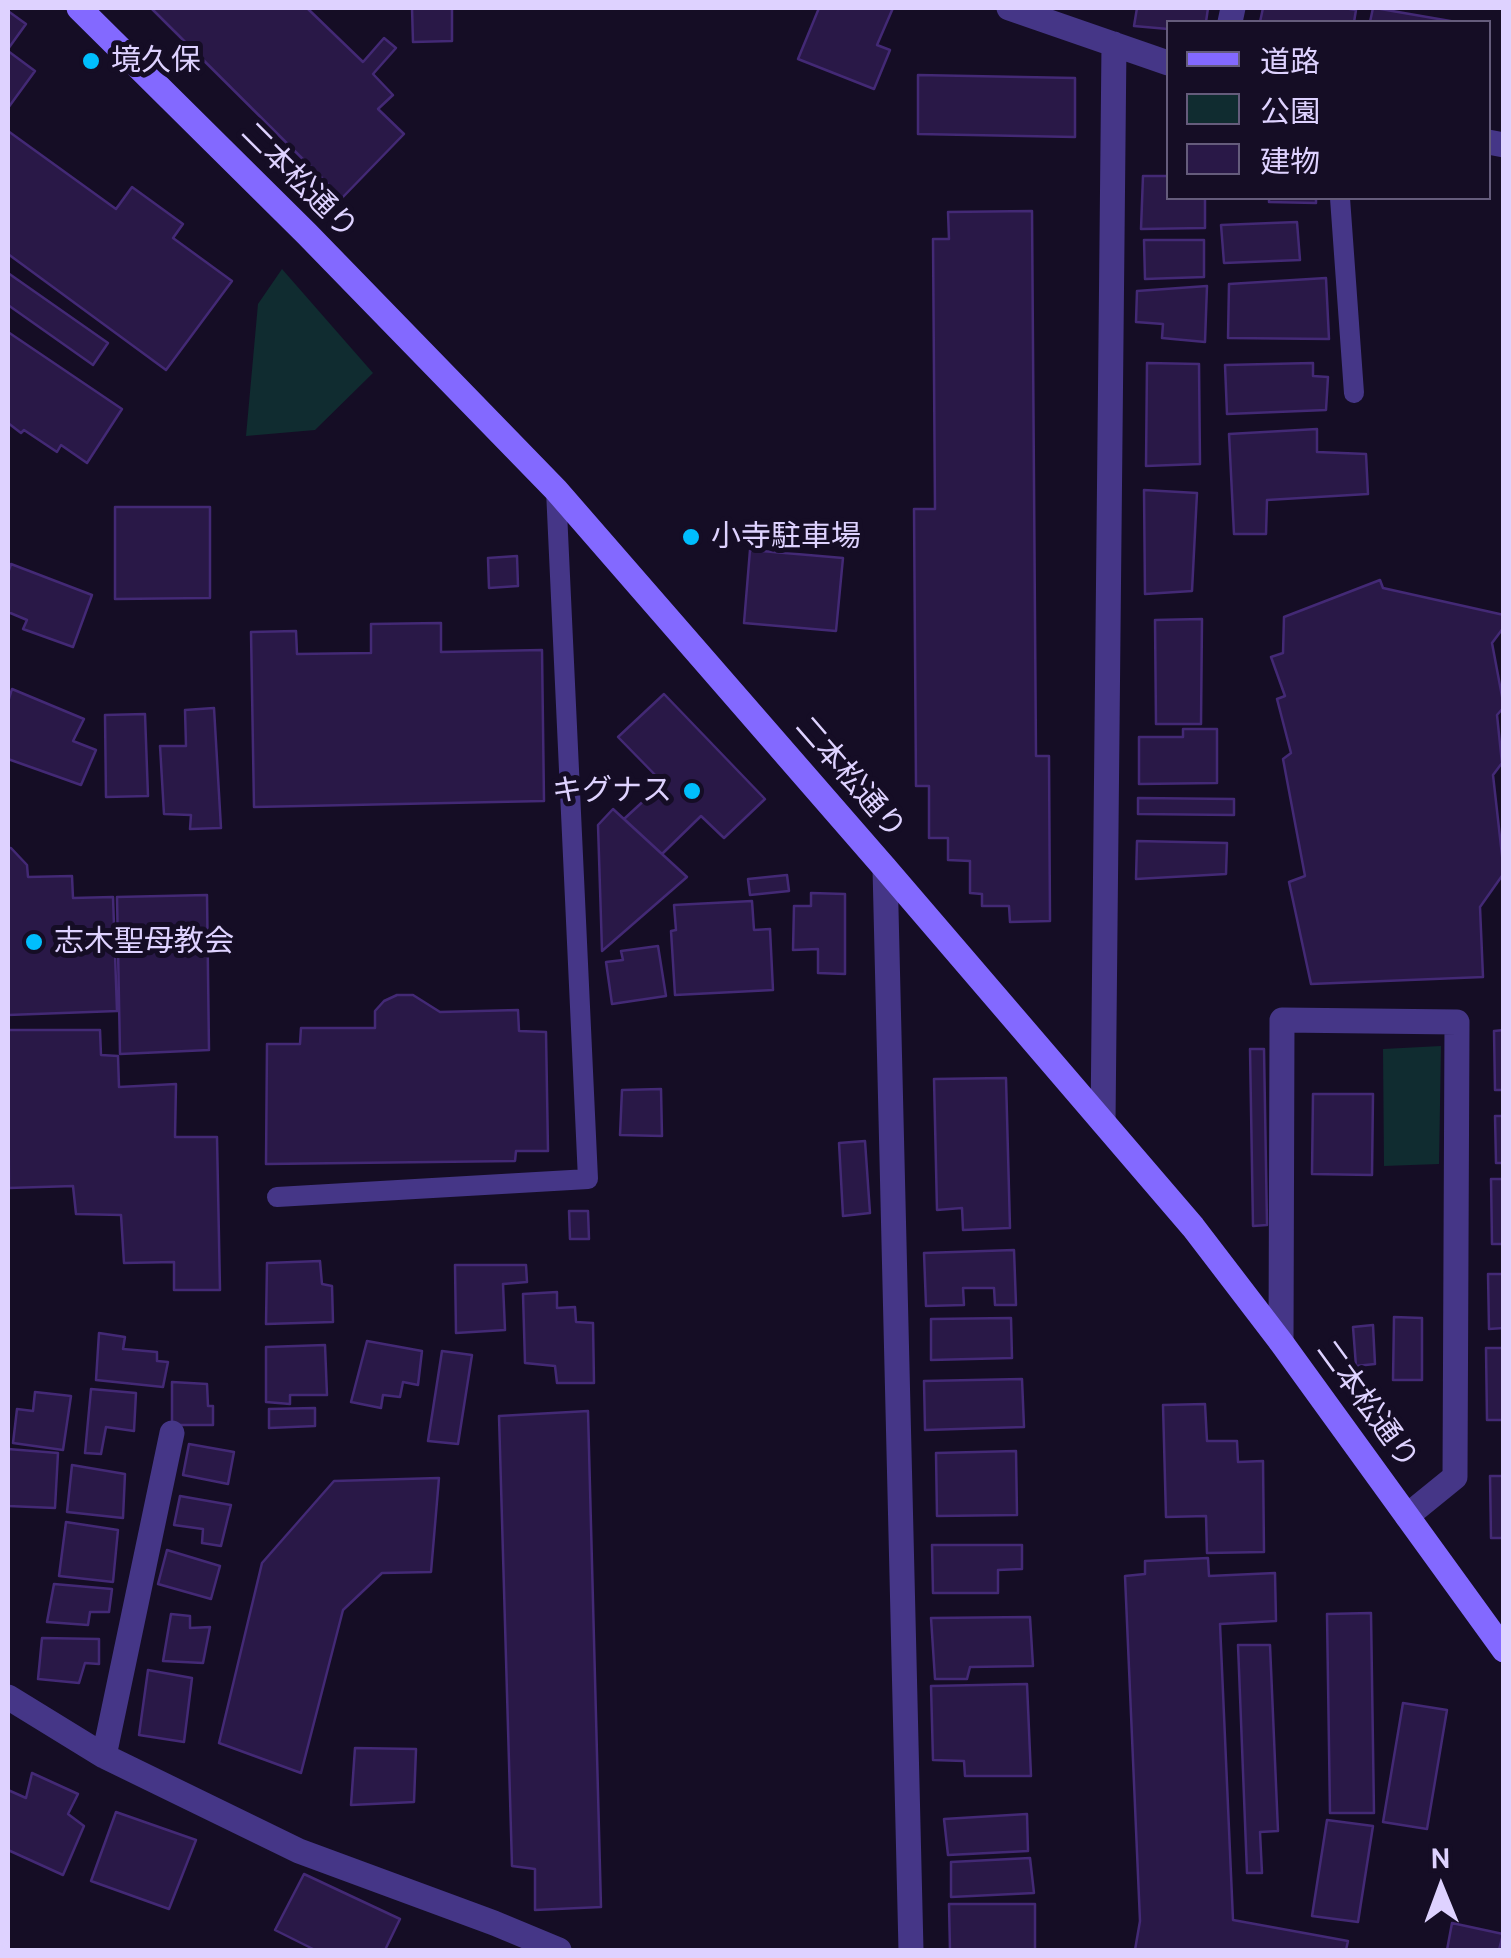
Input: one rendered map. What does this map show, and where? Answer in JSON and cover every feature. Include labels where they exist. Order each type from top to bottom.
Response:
[{"type":"street","name":"二本松通り","points":[[78,8],[307,234],[556,490],[885,868],[1193,1228],[1282,1342],[1504,1650]]},
{"type":"street","points":[[1008,8],[1166,62]]},
{"type":"street","points":[[1103,1122],[1114,44]]},
{"type":"street","points":[[885,868],[911,1950]]},
{"type":"street","points":[[1282,1342],[1282,1020],[1457,1022],[1455,1477],[1406,1516]]},
{"type":"street","points":[[104,1756],[172,1434]]},
{"type":"street","points":[[8,1696],[104,1756],[299,1851],[559,1950]]},
{"type":"lane","points":[[1340,200],[1354,394]]},
{"type":"lane","points":[[278,1197],[588,1180],[556,490]]},
{"type":"green space","points":[[282,269],[373,373],[315,430],[246,436],[258,304]]},
{"type":"green space","points":[[1441,1046],[1439,1164],[1384,1166],[1383,1049]]},
{"type":"building","points":[[151,8],[307,8],[363,62],[384,38],[396,48],[373,74],[393,95],[378,109],[404,134],[342,198]]},
{"type":"building","points":[[412,8],[452,8],[452,41],[413,42]]},
{"type":"building","points":[[819,8],[893,8],[877,45],[890,50],[874,89],[798,59]]},
{"type":"building","points":[[1137,8],[1208,8],[1206,20],[1166,20],[1166,29],[1134,26]]},
{"type":"building","points":[[1263,8],[1356,10],[1354,20],[1260,20]]},
{"type":"building","points":[[1375,8],[1444,20],[1370,20]]},
{"type":"building","points":[[8,11],[26,24],[8,49]]},
{"type":"building","points":[[8,51],[35,71],[8,108]]},
{"type":"building","points":[[918,75],[1075,78],[1075,137],[918,134]]},
{"type":"building","points":[[8,131],[116,209],[132,187],[183,224],[173,238],[232,281],[166,370],[8,254]]},
{"type":"building","points":[[1143,176],[1166,176],[1166,200],[1205,200],[1205,228],[1141,229]]},
{"type":"building","points":[[1269,200],[1316,200],[1316,203]]},
{"type":"building","points":[[1032,211],[1036,756],[1049,756],[1050,921],[1010,922],[1009,906],[982,906],[982,894],[970,893],[970,861],[948,860],[948,838],[929,838],[929,786],[916,786],[914,509],[935,509],[933,239],[949,239],[948,212]]},
{"type":"building","points":[[1297,222],[1300,260],[1224,263],[1221,225]]},
{"type":"building","points":[[1144,240],[1204,240],[1204,277],[1145,279]]},
{"type":"building","points":[[8,273],[108,343],[93,365],[8,305]]},
{"type":"building","points":[[1326,278],[1329,339],[1228,338],[1229,284]]},
{"type":"building","points":[[1207,286],[1205,342],[1162,338],[1163,324],[1136,322],[1137,291]]},
{"type":"building","points":[[8,332],[122,409],[87,463],[61,445],[57,452],[8,423]]},
{"type":"building","points":[[1147,363],[1199,364],[1200,464],[1146,466]]},
{"type":"building","points":[[1313,363],[1313,376],[1328,377],[1326,410],[1227,414],[1225,365]]},
{"type":"building","points":[[1317,429],[1317,452],[1366,454],[1368,494],[1267,500],[1266,534],[1234,534],[1229,434]]},
{"type":"building","points":[[1144,490],[1197,493],[1192,591],[1145,594]]},
{"type":"building","points":[[115,507],[210,507],[210,598],[115,599]]},
{"type":"building","points":[[750,550],[843,558],[836,631],[744,623]]},
{"type":"building","points":[[517,556],[518,586],[489,588],[488,558]]},
{"type":"building","points":[[11,564],[92,595],[73,647],[23,629],[27,620],[8,612]]},
{"type":"building","points":[[1380,580],[1383,588],[1504,615],[1504,627],[1492,643],[1504,707],[1497,715],[1502,763],[1493,775],[1504,873],[1480,907],[1483,977],[1311,984],[1289,882],[1305,876],[1283,759],[1291,753],[1277,699],[1285,696],[1271,657],[1283,653],[1284,617]]},
{"type":"building","points":[[1202,619],[1201,724],[1156,724],[1155,620]]},
{"type":"building","points":[[441,623],[441,652],[542,650],[544,801],[254,807],[251,632],[296,631],[297,654],[371,653],[371,624]]},
{"type":"building","points":[[12,689],[84,719],[73,741],[96,750],[81,785],[8,759],[8,702]]},
{"type":"building","points":[[664,694],[765,799],[724,838],[701,816],[662,854],[624,819],[663,783],[618,737]]},
{"type":"building","points":[[214,708],[221,828],[190,829],[191,815],[164,814],[160,746],[186,746],[185,710]]},
{"type":"building","points":[[145,714],[148,796],[106,797],[105,715]]},
{"type":"building","points":[[1183,729],[1217,729],[1217,783],[1139,784],[1139,737],[1183,737]]},
{"type":"building","points":[[1138,798],[1234,799],[1234,815],[1138,814]]},
{"type":"building","points":[[613,809],[687,877],[602,951],[598,825]]},
{"type":"building","points":[[1137,841],[1227,843],[1226,874],[1136,879]]},
{"type":"building","points":[[8,848],[27,865],[28,877],[72,876],[73,898],[113,897],[117,1011],[8,1015]]},
{"type":"building","points":[[787,875],[789,891],[750,895],[748,879]]},
{"type":"building","points":[[811,893],[845,894],[845,974],[818,973],[818,949],[793,950],[794,906],[811,906]]},
{"type":"building","points":[[207,895],[209,1050],[120,1054],[117,897]]},
{"type":"building","points":[[752,901],[754,930],[770,929],[773,990],[675,995],[671,931],[676,930],[674,905]]},
{"type":"building","points":[[658,946],[666,996],[612,1004],[606,962],[623,960],[621,951]]},
{"type":"building","points":[[397,995],[413,995],[440,1012],[518,1010],[519,1031],[546,1032],[548,1151],[516,1151],[515,1161],[266,1164],[267,1044],[300,1044],[301,1028],[375,1028],[375,1011]]},
{"type":"building","points":[[8,1030],[100,1030],[101,1055],[118,1056],[119,1087],[176,1084],[175,1137],[217,1137],[220,1290],[174,1290],[174,1262],[124,1263],[121,1215],[76,1214],[73,1186],[9,1188]]},
{"type":"building","points":[[1504,1030],[1504,1090],[1495,1090],[1494,1031]]},
{"type":"building","points":[[1250,1049],[1264,1049],[1267,1225],[1253,1226]]},
{"type":"building","points":[[1006,1078],[1010,1228],[963,1230],[962,1208],[937,1210],[934,1079]]},
{"type":"building","points":[[661,1089],[662,1136],[620,1135],[622,1090]]},
{"type":"building","points":[[1313,1094],[1373,1094],[1372,1175],[1312,1174]]},
{"type":"building","points":[[1495,1116],[1504,1116],[1504,1163],[1496,1163]]},
{"type":"building","points":[[865,1141],[870,1213],[843,1216],[839,1143]]},
{"type":"building","points":[[1491,1179],[1504,1179],[1504,1244],[1492,1244]]},
{"type":"building","points":[[569,1211],[588,1211],[589,1239],[570,1239]]},
{"type":"building","points":[[1014,1250],[1016,1305],[995,1305],[994,1288],[963,1288],[964,1305],[926,1306],[924,1253]]},
{"type":"building","points":[[320,1261],[322,1284],[332,1286],[333,1322],[266,1324],[267,1263]]},
{"type":"building","points":[[455,1265],[526,1265],[527,1282],[503,1284],[505,1330],[456,1333]]},
{"type":"building","points":[[1488,1274],[1504,1274],[1504,1328],[1489,1329]]},
{"type":"building","points":[[557,1292],[557,1308],[575,1307],[576,1322],[593,1323],[594,1383],[557,1383],[555,1366],[525,1363],[523,1294]]},
{"type":"building","points":[[1394,1317],[1422,1318],[1422,1380],[1393,1380]]},
{"type":"building","points":[[1011,1318],[1012,1358],[931,1360],[931,1319]]},
{"type":"building","points":[[1373,1325],[1375,1364],[1356,1366],[1353,1327]]},
{"type":"building","points":[[99,1333],[125,1337],[123,1349],[157,1352],[157,1361],[168,1362],[163,1387],[96,1380]]},
{"type":"building","points":[[367,1341],[422,1351],[418,1385],[403,1382],[400,1397],[383,1395],[381,1408],[351,1402]]},
{"type":"building","points":[[325,1345],[327,1395],[290,1395],[290,1404],[266,1402],[266,1347]]},
{"type":"building","points":[[1486,1348],[1504,1348],[1504,1420],[1487,1420]]},
{"type":"building","points":[[442,1351],[472,1355],[458,1444],[428,1441]]},
{"type":"building","points":[[1022,1379],[1024,1427],[925,1430],[924,1381]]},
{"type":"building","points":[[172,1382],[207,1384],[213,1425],[172,1425]]},
{"type":"building","points":[[91,1389],[136,1393],[134,1431],[106,1427],[101,1454],[85,1453]]},
{"type":"building","points":[[35,1392],[71,1396],[63,1450],[13,1443],[17,1409],[33,1411]]},
{"type":"building","points":[[1205,1404],[1207,1441],[1237,1441],[1238,1462],[1263,1461],[1264,1552],[1207,1553],[1206,1516],[1166,1517],[1163,1405]]},
{"type":"building","points":[[315,1408],[315,1426],[269,1428],[269,1409]]},
{"type":"building","points":[[588,1411],[601,1907],[535,1910],[535,1869],[512,1866],[499,1416]]},
{"type":"building","points":[[189,1444],[234,1452],[228,1484],[183,1475]]},
{"type":"building","points":[[8,1449],[58,1453],[55,1508],[8,1506]]},
{"type":"building","points":[[1016,1451],[1017,1515],[937,1516],[936,1453]]},
{"type":"building","points":[[72,1465],[125,1474],[123,1518],[67,1512]]},
{"type":"building","points":[[1490,1476],[1504,1476],[1504,1538],[1491,1538]]},
{"type":"building","points":[[439,1478],[431,1572],[382,1573],[343,1610],[301,1773],[219,1743],[262,1563],[334,1481]]},
{"type":"building","points":[[180,1496],[231,1505],[221,1546],[202,1543],[203,1529],[174,1525]]},
{"type":"building","points":[[66,1522],[118,1530],[113,1582],[59,1576]]},
{"type":"building","points":[[932,1545],[1022,1545],[1022,1569],[998,1570],[998,1593],[933,1593]]},
{"type":"building","points":[[167,1550],[220,1566],[211,1599],[158,1584]]},
{"type":"building","points":[[1208,1558],[1209,1576],[1275,1573],[1276,1621],[1220,1624],[1233,1920],[1348,1941],[1346,1950],[1135,1950],[1140,1921],[1125,1576],[1145,1574],[1145,1561]]},
{"type":"building","points":[[54,1584],[112,1589],[109,1612],[90,1612],[88,1625],[47,1622]]},
{"type":"building","points":[[1371,1613],[1374,1813],[1330,1813],[1327,1614]]},
{"type":"building","points":[[171,1614],[190,1616],[190,1628],[210,1627],[203,1663],[163,1661]]},
{"type":"building","points":[[1030,1617],[1033,1666],[970,1667],[967,1679],[935,1679],[931,1618]]},
{"type":"building","points":[[42,1638],[99,1639],[99,1664],[85,1663],[79,1683],[38,1679]]},
{"type":"building","points":[[1238,1645],[1270,1645],[1278,1831],[1260,1832],[1262,1873],[1247,1873]]},
{"type":"building","points":[[148,1670],[192,1678],[184,1742],[139,1735]]},
{"type":"building","points":[[1027,1684],[1031,1776],[965,1776],[964,1761],[933,1760],[931,1686]]},
{"type":"building","points":[[1403,1703],[1447,1710],[1427,1829],[1383,1822]]},
{"type":"building","points":[[355,1748],[416,1749],[414,1802],[351,1805]]},
{"type":"building","points":[[32,1773],[78,1794],[68,1814],[84,1826],[63,1875],[8,1850],[8,1790],[26,1798]]},
{"type":"building","points":[[116,1812],[196,1840],[169,1909],[91,1881]]},
{"type":"building","points":[[1027,1814],[1028,1851],[948,1855],[944,1819]]},
{"type":"building","points":[[1327,1820],[1373,1826],[1358,1922],[1312,1916]]},
{"type":"building","points":[[1030,1858],[1034,1893],[951,1897],[951,1862]]},
{"type":"building","points":[[304,1874],[400,1919],[385,1950],[315,1950],[275,1930]]},
{"type":"building","points":[[949,1904],[1035,1904],[1035,1950],[950,1950]]},
{"type":"building","points":[[1452,1923],[1503,1934],[1499,1950],[1447,1950]]},
{"type":"place","name":"境久保","points":[[91,61]]},
{"type":"place","name":"小寺駐車場","points":[[691,537]]},
{"type":"place","name":"キグナス","points":[[692,791]]},
{"type":"place","name":"志木聖母教会","points":[[34,942]]}]
